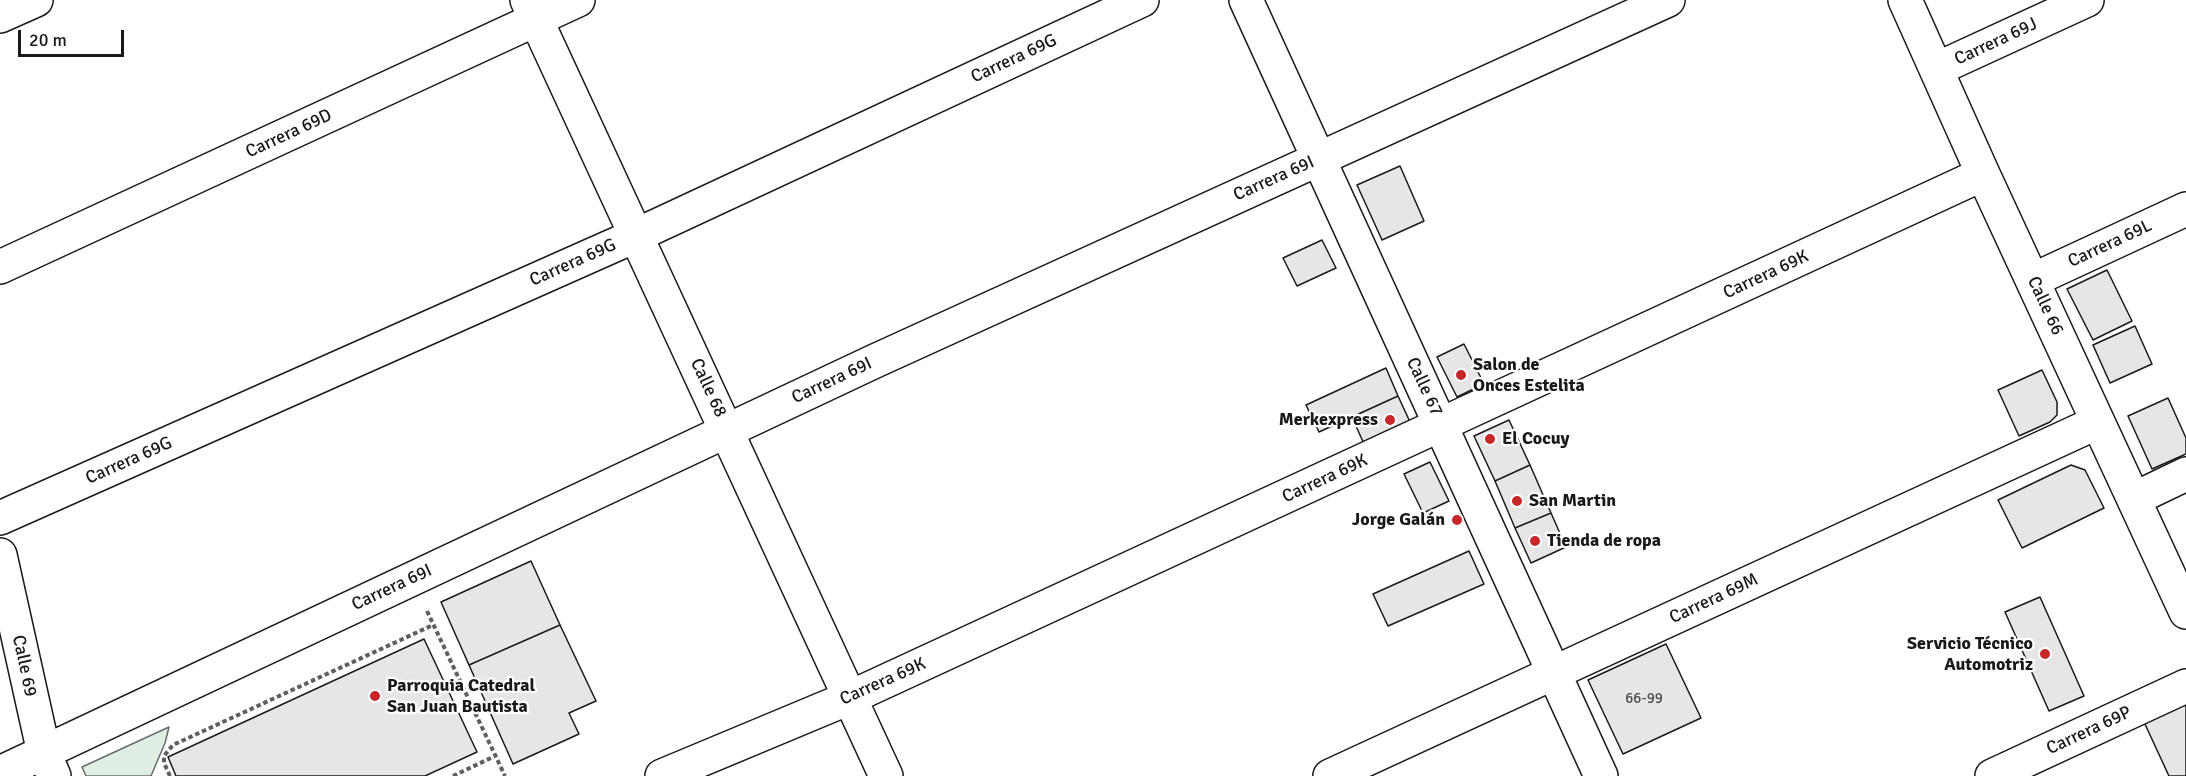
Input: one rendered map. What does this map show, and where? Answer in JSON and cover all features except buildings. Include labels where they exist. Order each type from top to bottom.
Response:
[{"type":"street","points":[[0,16],[36,0]]},
{"type":"street","name":"Carrera 69D","points":[[0,267],[532,10],[578,0]]},
{"type":"street","name":"Carrera 69G","points":[[0,518],[637,235],[1142,0]]},
{"type":"street","name":"Calle 67","points":[[1246,0],[1442,425],[1600,776]]},
{"type":"street","name":"Carrera 69I","points":[[0,773],[49,765],[727,430],[1668,0]]},
{"type":"street","name":"Calle 66","points":[[1905,0],[2186,612]]},
{"type":"street","name":"Carrera 69J","points":[[1937,69],[2088,0]]},
{"type":"street","name":"Calle 68","points":[[532,10],[886,776]]},
{"type":"street","name":"Carrera 69K","points":[[662,776],[849,698],[1983,174]]},
{"type":"street","name":"Carrera 69L","points":[[2033,280],[2186,209]]},
{"type":"street","name":"Carrera 69M","points":[[1330,776],[2098,422]]},
{"type":"street","points":[[2134,499],[2186,474]]},
{"type":"street","name":"Calle 69","points":[[0,555],[49,765]]},
{"type":"street","name":"Carrera 69P","points":[[1992,776],[2186,686]]},
{"type":"path","points":[[426,610],[505,776]]},
{"type":"path","points":[[170,776],[164,763],[164,756],[174,745],[433,625]]},
{"type":"path","points":[[453,776],[495,756]]},
{"type":"green space","points":[[169,727],[151,776],[86,776],[82,767]]},
{"type":"place","name":"Salon de Onces Estelita","points":[[1461,375]]},
{"type":"place","name":"Merkexpress","points":[[1390,420]]},
{"type":"place","name":"El Cocuy","points":[[1490,439]]},
{"type":"place","name":"San Martin","points":[[1517,501]]},
{"type":"place","name":"Jorge Galán","points":[[1457,520]]},
{"type":"place","name":"Tienda de ropa","points":[[1535,541]]},
{"type":"place","name":"Servicio Técnico Automotriz","points":[[2045,654]]},
{"type":"place","name":"Parroquia Catedral San Juan Bautista","points":[[375,696]]}]
